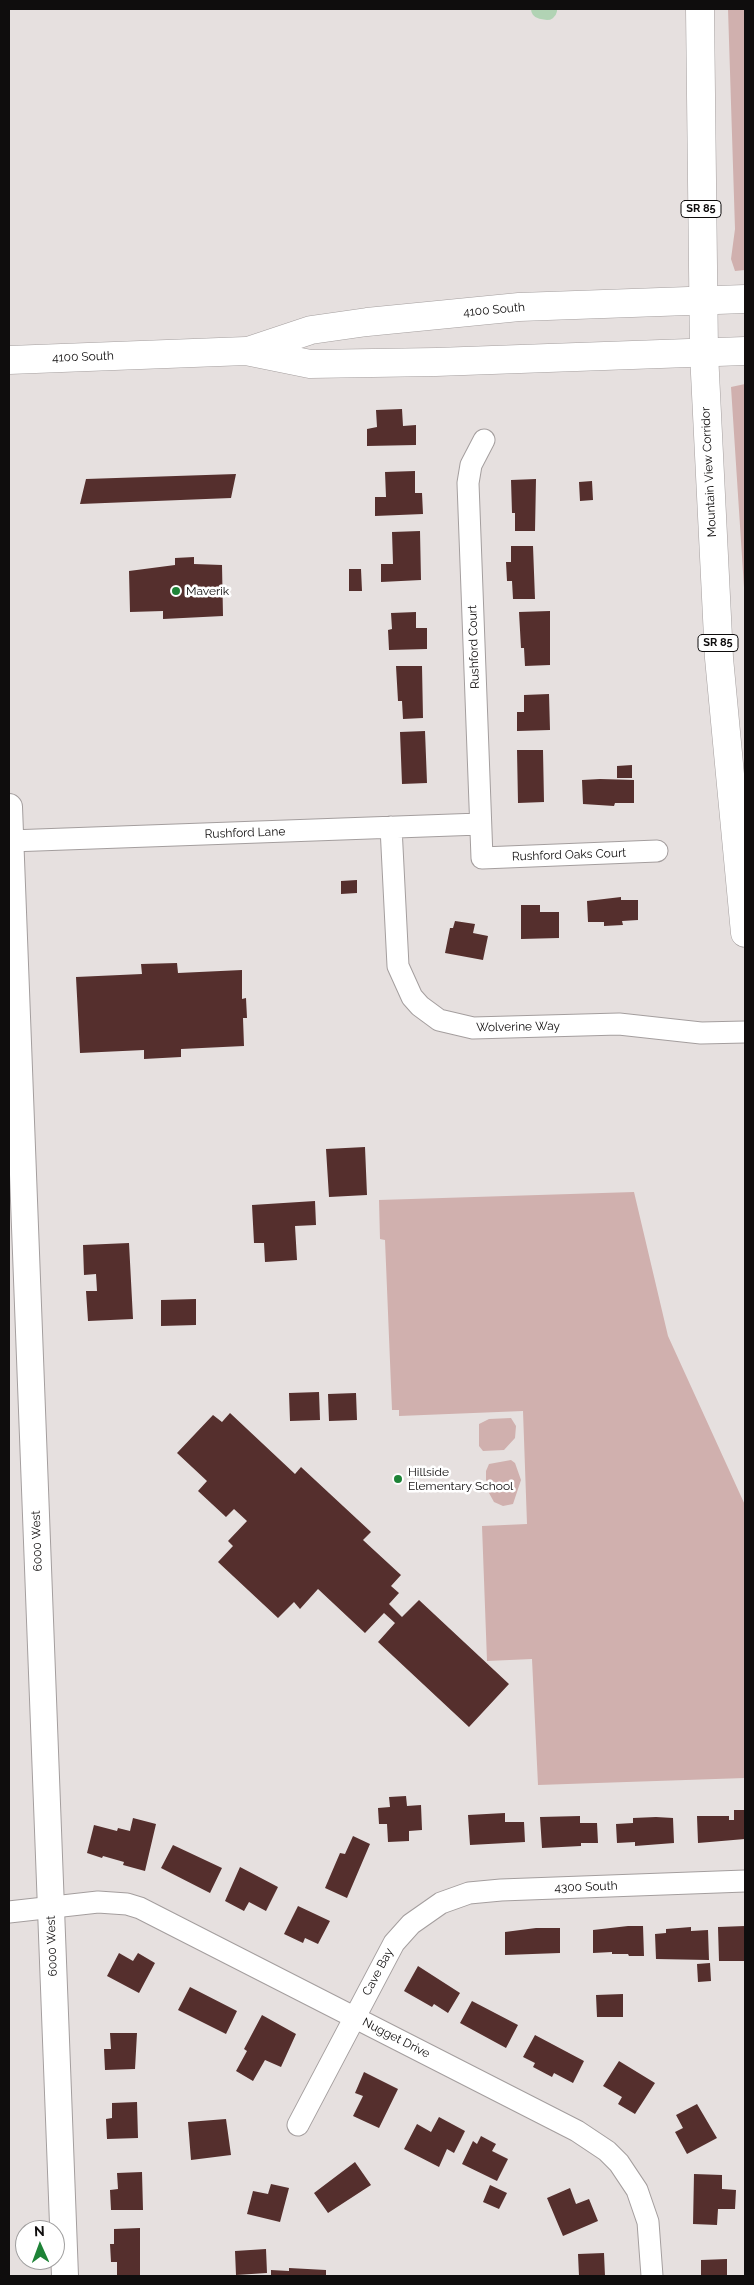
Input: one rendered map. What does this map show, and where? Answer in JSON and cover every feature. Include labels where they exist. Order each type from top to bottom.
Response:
[{"type":"main road","name":"Mountain View Corridor","points":[[700,9],[704,353],[719,658],[745,933]]},
{"type":"main road","name":"4100 South","points":[[246,351],[311,330],[367,322],[519,307],[745,300]]},
{"type":"main road","name":"4100 South","points":[[9,360],[246,351],[310,364],[436,362],[745,351]]},
{"type":"street","name":"Rushford Court","points":[[482,858],[468,484],[470,465],[484,440]]},
{"type":"street","name":"6000 West","points":[[9,807],[13,1050],[64,2276]]},
{"type":"street","name":"Rushford Lane","points":[[10,841],[480,824]]},
{"type":"street","name":"Wolverine Way","points":[[391,828],[398,966],[412,996],[420,1006],[439,1020],[474,1028],[619,1024],[685,1032],[745,1032]]},
{"type":"street","name":"Rushford Oaks Court","points":[[482,858],[657,852]]},
{"type":"street","name":"4300 South","points":[[430,1909],[454,1898],[485,1891],[745,1881]]},
{"type":"street","name":"Nugget Drive","points":[[9,1912],[98,1902],[127,1904],[140,1908],[577,2131],[608,2151],[630,2176],[644,2206],[651,2240],[652,2276]]},
{"type":"street","name":"Cave Bay","points":[[298,2125],[394,1943],[411,1924],[430,1909]]},
{"type":"shaded area","points":[[728,9],[745,9],[745,270],[735,271],[731,259],[735,229]]},
{"type":"shaded area","points":[[745,384],[745,603],[731,387]]},
{"type":"shaded area","points":[[634,1192],[668,1336],[745,1505],[745,1778],[538,1785],[532,1659],[487,1661],[482,1526],[527,1524],[523,1411],[399,1416],[399,1410],[392,1410],[385,1240],[380,1239],[379,1200]]},
{"type":"shaded area","points":[[511,1418],[516,1426],[515,1438],[504,1450],[483,1451],[479,1446],[479,1424],[489,1419]]},
{"type":"shaded area","points":[[511,1460],[515,1463],[521,1480],[513,1504],[503,1506],[494,1502],[489,1493],[491,1486],[486,1480],[486,1471],[489,1464]]},
{"type":"building","points":[[402,409],[403,426],[416,425],[416,445],[367,446],[367,429],[377,427],[376,410]]},
{"type":"building","points":[[415,471],[415,493],[422,493],[423,514],[375,516],[375,497],[386,497],[385,472]]},
{"type":"building","points":[[236,474],[231,498],[80,504],[86,479]]},
{"type":"building","points":[[536,479],[535,531],[515,531],[515,513],[512,513],[511,480]]},
{"type":"building","points":[[592,481],[593,500],[580,501],[579,482]]},
{"type":"building","points":[[420,531],[421,580],[381,582],[381,564],[393,564],[392,532]]},
{"type":"building","points":[[511,546],[533,546],[535,599],[513,599],[512,581],[507,581],[506,562],[511,562]]},
{"type":"building","name":"Maverik","points":[[194,557],[194,564],[222,565],[223,616],[163,619],[163,611],[130,612],[129,571],[175,565],[175,558]]},
{"type":"building","points":[[349,569],[361,569],[362,591],[349,591]]},
{"type":"building","points":[[550,611],[550,665],[525,666],[524,648],[521,648],[519,612]]},
{"type":"building","points":[[416,612],[416,628],[427,628],[427,649],[389,650],[388,630],[392,629],[391,613]]},
{"type":"building","points":[[396,666],[422,666],[423,718],[403,719],[402,701],[398,701]]},
{"type":"building","points":[[549,694],[550,730],[517,731],[517,712],[524,712],[524,695]]},
{"type":"building","points":[[425,731],[427,783],[402,784],[400,732]]},
{"type":"building","points":[[517,750],[543,750],[544,802],[518,803]]},
{"type":"building","points":[[632,765],[632,778],[617,778],[617,766]]},
{"type":"building","points":[[582,780],[634,780],[634,803],[615,803],[614,806],[583,804]]},
{"type":"building","points":[[357,880],[357,893],[341,894],[341,881]]},
{"type":"building","points":[[621,897],[621,900],[638,900],[638,920],[622,921],[623,925],[604,926],[604,922],[588,922],[587,901]]},
{"type":"building","points":[[521,905],[540,905],[540,912],[559,912],[559,938],[521,939]]},
{"type":"building","points":[[455,921],[475,924],[473,933],[488,936],[483,960],[445,953],[450,928],[453,928]]},
{"type":"building","points":[[177,963],[178,973],[242,970],[242,999],[246,998],[247,1018],[243,1018],[244,1046],[181,1049],[181,1057],[144,1059],[144,1050],[80,1053],[76,977],[142,974],[141,964]]},
{"type":"building","points":[[365,1147],[367,1195],[329,1197],[326,1149]]},
{"type":"building","points":[[315,1201],[316,1225],[295,1226],[297,1260],[265,1262],[264,1243],[254,1243],[252,1205]]},
{"type":"building","points":[[129,1243],[133,1319],[88,1321],[86,1291],[97,1291],[96,1274],[84,1275],[83,1245]]},
{"type":"building","points":[[196,1299],[196,1325],[161,1326],[161,1300]]},
{"type":"building","points":[[319,1392],[320,1420],[290,1421],[289,1393]]},
{"type":"building","points":[[356,1393],[357,1420],[329,1421],[328,1394]]},
{"type":"building","points":[[230,1413],[295,1474],[301,1467],[371,1532],[363,1540],[401,1575],[391,1586],[399,1593],[389,1604],[402,1617],[419,1600],[509,1684],[469,1727],[378,1642],[395,1623],[384,1613],[365,1633],[318,1589],[300,1609],[294,1602],[278,1618],[218,1562],[233,1546],[228,1541],[247,1521],[234,1509],[226,1517],[198,1491],[207,1481],[177,1453],[213,1415],[222,1422]]},
{"type":"building","points":[[406,1796],[407,1806],[421,1805],[422,1830],[409,1831],[409,1841],[388,1842],[387,1824],[379,1824],[378,1808],[390,1807],[389,1797]]},
{"type":"building","points":[[734,1810],[745,1810],[745,1839],[698,1843],[697,1816],[729,1816],[729,1820],[734,1820]]},
{"type":"building","points":[[505,1813],[505,1822],[524,1822],[525,1842],[470,1845],[468,1815]]},
{"type":"building","points":[[580,1816],[580,1823],[597,1823],[598,1843],[581,1843],[581,1846],[542,1848],[540,1817]]},
{"type":"building","points":[[133,1818],[156,1824],[145,1871],[123,1865],[124,1862],[87,1853],[94,1825],[117,1831],[118,1828],[130,1831]]},
{"type":"building","points":[[633,1818],[673,1818],[674,1843],[635,1846],[635,1842],[617,1843],[616,1824],[633,1823]]},
{"type":"building","points":[[353,1836],[370,1844],[347,1898],[325,1888],[340,1853],[345,1854]]},
{"type":"building","points":[[173,1845],[222,1868],[210,1893],[161,1868]]},
{"type":"building","points":[[240,1867],[278,1887],[266,1911],[249,1902],[244,1911],[225,1901]]},
{"type":"building","points":[[298,1906],[330,1921],[318,1944],[305,1938],[303,1943],[284,1934]]},
{"type":"building","points":[[643,1926],[644,1956],[612,1954],[612,1952],[593,1953],[593,1930]]},
{"type":"building","points":[[745,1926],[745,1961],[719,1961],[718,1927]]},
{"type":"building","points":[[691,1927],[691,1931],[708,1930],[709,1960],[656,1959],[655,1934],[666,1933],[666,1929]]},
{"type":"building","points":[[536,1928],[560,1928],[560,1953],[505,1955],[505,1932]]},
{"type":"building","points":[[119,1953],[133,1961],[138,1953],[155,1963],[139,1993],[107,1976]]},
{"type":"building","points":[[710,1963],[711,1981],[698,1982],[697,1964]]},
{"type":"building","points":[[418,1966],[460,1993],[448,2013],[434,2004],[432,2007],[404,1991]]},
{"type":"building","points":[[190,1987],[237,2011],[226,2034],[178,2010]]},
{"type":"building","points":[[623,1994],[623,2017],[597,2017],[596,1995]]},
{"type":"building","points":[[472,2001],[518,2025],[506,2048],[460,2023]]},
{"type":"building","points":[[262,2015],[296,2034],[281,2067],[265,2060],[253,2081],[236,2071],[247,2051],[244,2049]]},
{"type":"building","points":[[110,2033],[137,2033],[135,2069],[105,2070],[104,2049],[111,2049]]},
{"type":"building","points":[[535,2035],[584,2061],[573,2083],[554,2073],[552,2077],[533,2067],[535,2063],[523,2057]]},
{"type":"building","points":[[619,2061],[655,2083],[635,2114],[618,2104],[622,2097],[603,2086]]},
{"type":"building","points":[[364,2072],[398,2089],[379,2128],[353,2116],[363,2096],[355,2093]]},
{"type":"building","points":[[137,2102],[138,2138],[107,2139],[106,2119],[112,2118],[112,2103]]},
{"type":"building","points":[[697,2104],[717,2138],[687,2154],[675,2132],[683,2128],[676,2115]]},
{"type":"building","points":[[439,2117],[465,2131],[454,2153],[447,2149],[439,2167],[404,2149],[417,2124],[431,2132]]},
{"type":"building","points":[[226,2119],[231,2155],[191,2160],[188,2122]]},
{"type":"building","points":[[481,2136],[496,2144],[492,2151],[508,2159],[497,2181],[462,2164],[473,2141],[477,2144]]},
{"type":"building","points":[[355,2162],[371,2185],[328,2213],[314,2193]]},
{"type":"building","points":[[142,2172],[143,2210],[111,2210],[110,2190],[118,2189],[117,2173]]},
{"type":"building","points":[[694,2174],[722,2175],[722,2189],[736,2190],[735,2209],[718,2209],[717,2225],[693,2224]]},
{"type":"building","points":[[271,2184],[289,2188],[280,2222],[247,2214],[253,2191],[268,2194]]},
{"type":"building","points":[[490,2185],[507,2193],[499,2209],[483,2202]]},
{"type":"building","points":[[570,2188],[576,2204],[589,2199],[598,2221],[563,2236],[547,2198]]},
{"type":"building","points":[[140,2228],[140,2276],[117,2276],[117,2262],[111,2262],[110,2244],[114,2244],[114,2229]]},
{"type":"building","points":[[266,2249],[267,2273],[236,2275],[235,2251]]},
{"type":"building","points":[[604,2253],[605,2276],[579,2276],[578,2254]]},
{"type":"building","points":[[727,2259],[727,2276],[701,2276],[701,2260]]},
{"type":"building","points":[[289,2268],[326,2270],[326,2276],[271,2276],[271,2270],[289,2271]]},
{"type":"waterway","points":[[541,9],[547,10]]},
{"type":"place","name":"Maverik","points":[[176,591]]},
{"type":"place","name":"Hillside Elementary School","points":[[398,1479]]}]
